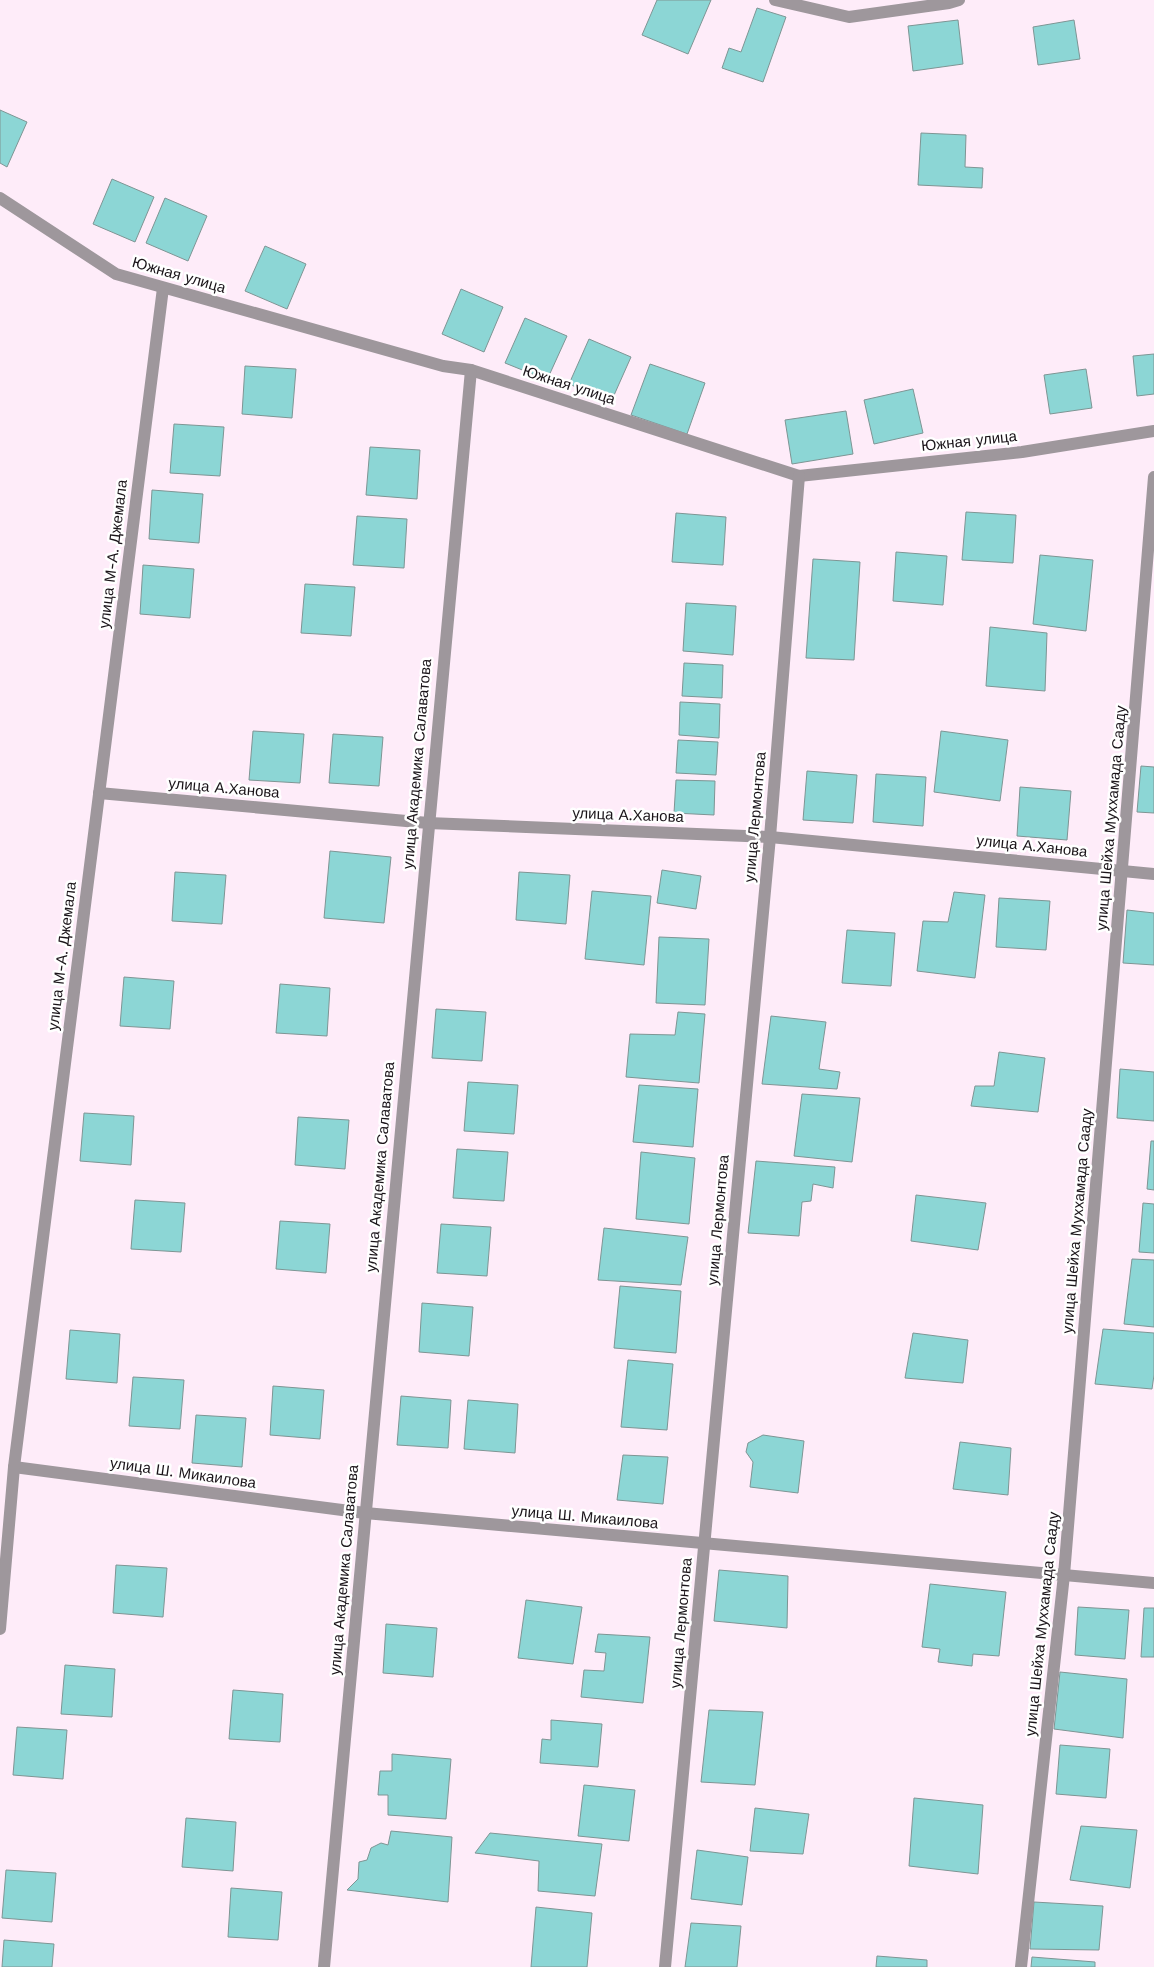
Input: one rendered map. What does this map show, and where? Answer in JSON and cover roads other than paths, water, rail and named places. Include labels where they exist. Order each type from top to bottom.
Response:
[{"type":"street","points":[[775,0],[849,17],[959,0]]},
{"type":"street","name":"Южная улица","points":[[0,198],[116,274],[442,366],[471,370],[799,476],[1022,452],[1154,430]]},
{"type":"street","name":"улица М-А. Джемала","points":[[0,1629],[14,1467],[163,288]]},
{"type":"street","name":"улица Академика Салаватова","points":[[324,1967],[471,370]]},
{"type":"street","name":"улица Лермонтова","points":[[665,1967],[770,837],[799,476]]},
{"type":"street","name":"улица Шейха Муххамада Сааду","points":[[1021,1967],[1064,1575],[1154,477]]},
{"type":"street","name":"улица А.Ханова","points":[[99,793],[428,823],[770,837],[1154,874]]},
{"type":"street","name":"улица Ш. Микаилова","points":[[14,1467],[365,1513],[1154,1583]]}]
